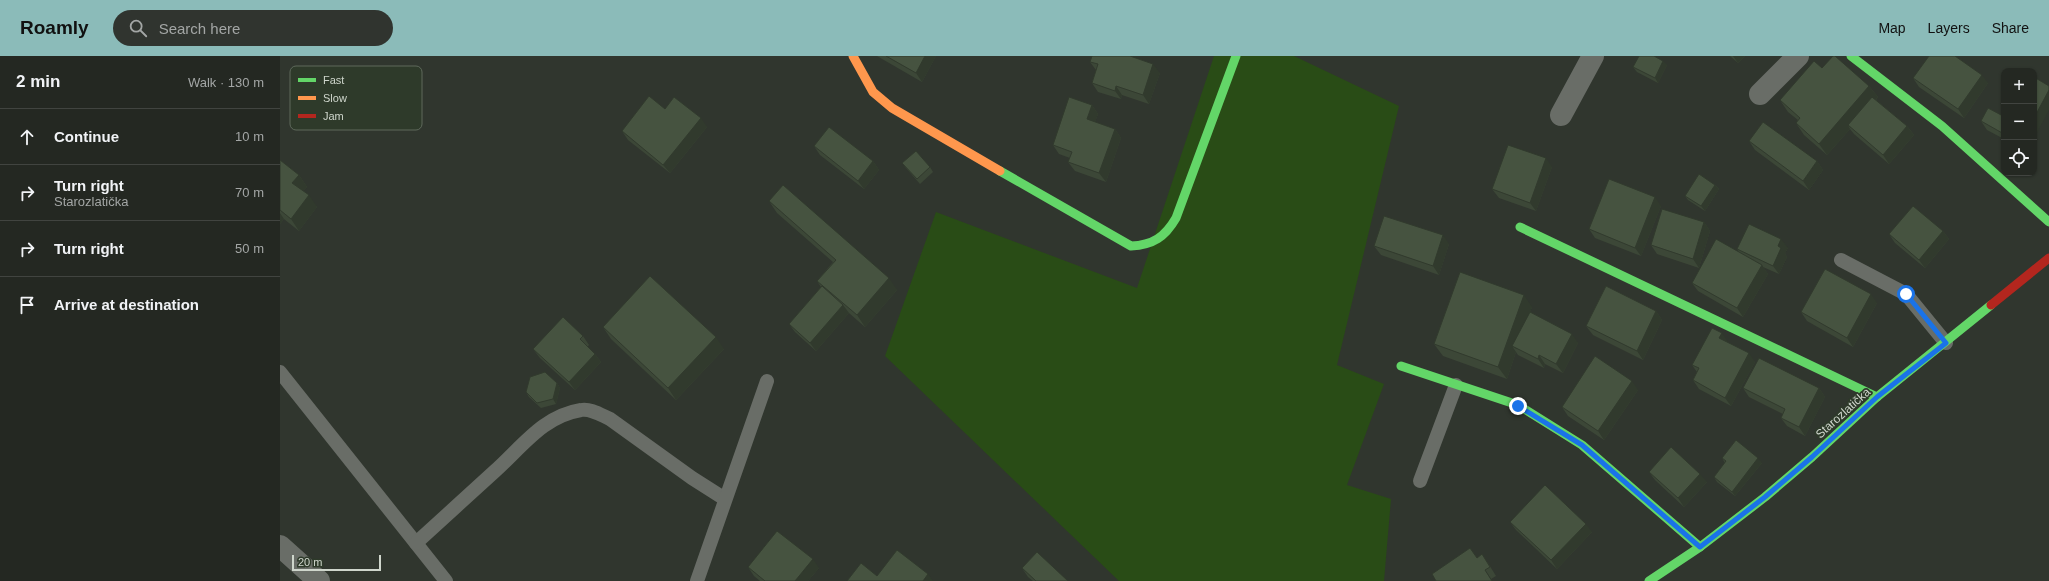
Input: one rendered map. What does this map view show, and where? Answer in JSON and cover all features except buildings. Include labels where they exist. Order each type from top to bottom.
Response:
[{"type":"street","points":[[853,56],[873,92],[892,108],[1131,246],[1141,246],[1154,242],[1168,234],[1176,218],[1236,56]]},
{"type":"street","points":[[1561,115],[1593,56]]},
{"type":"street","points":[[1760,94],[1798,56]]},
{"type":"street","points":[[1851,56],[1942,126],[2049,222]]},
{"type":"street","points":[[1520,227],[1877,397]]},
{"type":"street","name":"Starozlatička","points":[[1649,581],[1700,547],[1794,472],[1877,397],[1946,343],[2049,258]]},
{"type":"street","points":[[1401,366],[1518,406],[1582,445],[1700,547]]},
{"type":"street","points":[[280,546],[319,581]]},
{"type":"lane","points":[[1841,260],[1906,294],[1946,343]]},
{"type":"lane","points":[[280,372],[446,581]]},
{"type":"lane","points":[[697,581],[767,381]]},
{"type":"lane","points":[[1420,481],[1456,385]]},
{"type":"lane","points":[[416,543],[504,463],[534,432],[557,417],[582,410],[595,412],[610,419],[692,478],[725,499]]},
{"type":"green space","points":[[1214,56],[1294,56],[1399,106],[1337,365],[1384,384],[1347,485],[1391,499],[1384,581],[1119,581],[885,356],[936,212],[1137,288]]},
{"type":"traffic: fast","points":[[1000,171],[1131,246],[1152,242],[1163,235],[1176,218],[1236,56]]},
{"type":"traffic: fast","points":[[1851,56],[1942,126],[2049,222]]},
{"type":"traffic: fast","points":[[1520,227],[1877,397]]},
{"type":"traffic: fast","points":[[1649,581],[1700,547],[1765,497],[1812,457],[1877,397],[1991,305]]},
{"type":"traffic: fast","points":[[1401,366],[1518,405],[1582,445],[1700,547]]},
{"type":"traffic: slow","points":[[853,56],[873,92],[892,108],[1000,171]]},
{"type":"traffic: jam","points":[[1991,305],[2049,258]]},
{"type":"route","points":[[1518,406],[1582,445],[1700,547],[1765,497],[1812,457],[1877,397],[1946,343],[1906,294]]}]
